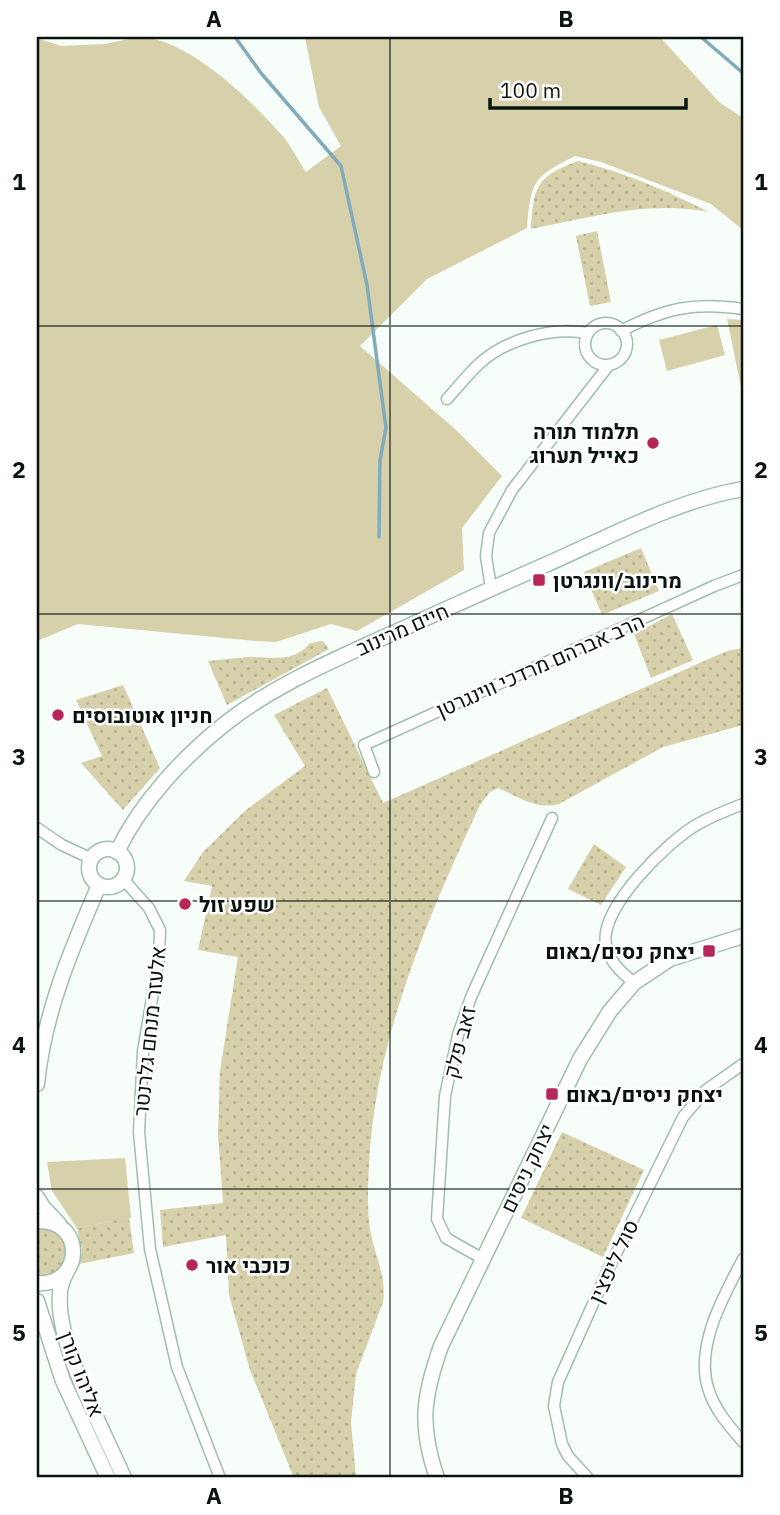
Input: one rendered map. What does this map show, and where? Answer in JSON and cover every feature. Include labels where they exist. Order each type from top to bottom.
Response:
[{"type":"street","points":[[621,331],[664,311],[684,307],[743,309]]},
{"type":"street","points":[[491,588],[486,556],[489,533],[512,490],[609,365],[620,359],[626,348],[625,336],[621,331],[604,323],[589,333],[585,345],[590,358],[602,365],[609,365]]},
{"type":"street","points":[[447,399],[482,361],[500,349],[550,332],[569,329],[589,333]]},
{"type":"street","name":"חיים מרינוב","points":[[117,852],[138,817],[171,776],[209,738],[239,714],[314,669],[680,506],[743,489]]},
{"type":"street","name":"הרב אברהם מרדכי ווינגרטן","points":[[374,772],[364,745],[743,575]]},
{"type":"street","points":[[634,983],[612,961],[606,947],[605,939],[613,913],[632,885],[672,841],[698,824],[743,804]]},
{"type":"street","name":"זאב פלק","points":[[483,1259],[446,1238],[437,1219],[444,1106],[453,1055],[471,997],[552,818]]},
{"type":"street","points":[[37,828],[62,845],[92,859]]},
{"type":"street","points":[[103,850],[117,852],[126,863],[123,879],[113,887],[99,885],[90,873],[92,859],[103,850]]},
{"type":"street","name":"אלעזר מנחם גלרנטר","points":[[123,879],[145,901],[160,930],[159,958],[146,1025],[140,1095],[139,1132],[150,1249],[177,1367],[220,1478]]},
{"type":"street","points":[[37,1084],[48,1020],[62,972],[99,885]]},
{"type":"street","name":"יצחק ניסים","points":[[437,1478],[427,1444],[424,1406],[441,1346],[580,1059],[610,1011],[634,983],[670,959],[743,936]]},
{"type":"street","name":"סול ליפצין","points":[[588,1478],[568,1456],[562,1444],[554,1406],[558,1382],[609,1268],[683,1117],[706,1090],[743,1064]]},
{"type":"street","points":[[37,1197],[63,1228]]},
{"type":"street","points":[[37,1220],[54,1223],[63,1228]]},
{"type":"street","name":"אליהו קורן","points":[[63,1228],[70,1236],[73,1257],[61,1284],[61,1317],[79,1375],[124,1478]]},
{"type":"street","points":[[743,1259],[713,1325],[705,1368],[707,1386],[714,1403],[743,1442]]},
{"type":"street","points":[[37,1283],[50,1283],[69,1267]]},
{"type":"street","name":"אליהו קורן","points":[[37,1301],[63,1381],[108,1478]]},
{"type":"shaded area","points":[[138,37],[176,47],[215,71],[251,102],[283,136],[306,172],[341,146],[319,107],[305,37],[660,37],[719,102],[743,118],[743,230],[711,204],[601,162],[575,156],[550,170],[537,182],[530,200],[527,228],[427,279],[360,346],[456,430],[502,476],[462,528],[464,570],[357,631],[331,624],[276,642],[78,624],[37,641],[37,38],[61,46],[105,44]]},
{"type":"shaded area","points":[[578,161],[645,183],[709,212],[642,209],[531,229],[534,202],[540,185],[553,172]]},
{"type":"shaded area","points":[[597,231],[611,302],[590,306],[576,236]]},
{"type":"shaded area","points":[[727,319],[743,320],[743,397]]},
{"type":"shaded area","points":[[717,325],[725,355],[667,371],[659,340]]},
{"type":"shaded area","points":[[641,548],[659,591],[602,615],[584,572]]},
{"type":"shaded area","points":[[672,614],[693,660],[651,678],[634,634]]},
{"type":"shaded area","points":[[323,641],[329,649],[227,705],[208,661],[289,656],[303,650],[310,643]]},
{"type":"shaded area","points":[[743,648],[743,725],[663,747],[559,804],[535,804],[498,788],[490,792],[480,805],[423,936],[393,1025],[381,1071],[373,1118],[368,1214],[384,1293],[356,1374],[351,1422],[356,1478],[294,1478],[250,1370],[229,1295],[226,1235],[163,1247],[160,1210],[223,1203],[218,1135],[220,1071],[238,957],[198,950],[212,886],[184,881],[203,852],[246,810],[305,766],[274,715],[327,688],[383,803],[727,651]]},
{"type":"shaded area","points":[[123,685],[160,768],[123,810],[81,763],[102,756],[76,700]]},
{"type":"shaded area","points":[[594,844],[626,867],[601,905],[568,889]]},
{"type":"shaded area","points":[[562,1132],[644,1170],[603,1257],[521,1218]]},
{"type":"shaded area","points":[[125,1158],[131,1218],[77,1228],[52,1191],[47,1162]]},
{"type":"shaded area","points":[[129,1218],[134,1253],[79,1264],[82,1252],[77,1228]]},
{"type":"shaded area","points":[[37,1227],[50,1230],[59,1236],[65,1243],[67,1252],[60,1268],[37,1277]]},
{"type":"waterway","points":[[235,37],[261,73],[341,166],[367,285],[386,428],[380,460],[379,537]]},
{"type":"waterway","points":[[701,37],[743,73]]},
{"type":"place","name":"תלמוד תורה כאייל תערוג","points":[[653,443]]},
{"type":"place","name":"מרינוב/וונגרטן","points":[[539,580]]},
{"type":"place","name":"חניון אוטובוסים","points":[[58,715]]},
{"type":"place","name":"שפע זול","points":[[185,904]]},
{"type":"place","name":"יצחק נסים/באום","points":[[709,951]]},
{"type":"place","name":"יצחק ניסים/באום","points":[[552,1094]]},
{"type":"place","name":"כוכבי אור","points":[[192,1265]]}]
